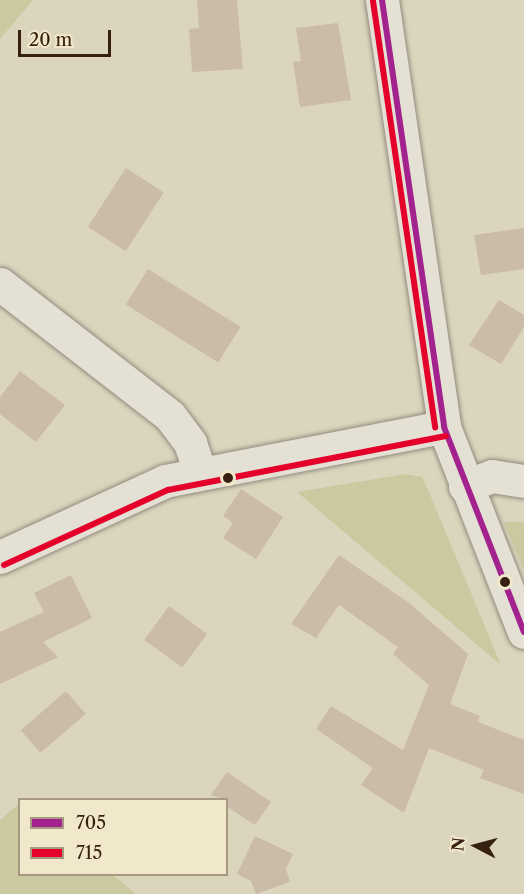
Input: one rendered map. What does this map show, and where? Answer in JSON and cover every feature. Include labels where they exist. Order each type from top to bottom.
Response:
[{"type":"street","points":[[382,0],[444,427],[465,486],[524,632]]},
{"type":"street","points":[[0,284],[170,416],[190,443],[200,472]]},
{"type":"street","points":[[0,557],[165,481],[200,472],[444,427]]},
{"type":"street","points":[[465,486],[492,476],[524,481]]},
{"type":"green space","points":[[0,0],[33,0],[0,39]]},
{"type":"green space","points":[[406,474],[422,477],[426,485],[501,665],[297,492]]},
{"type":"green space","points":[[504,522],[524,522],[524,571]]},
{"type":"green space","points":[[18,805],[18,876],[114,876],[136,894],[0,894],[0,820]]},
{"type":"building","points":[[197,0],[237,0],[243,69],[192,72],[189,29],[199,28]]},
{"type":"building","points":[[338,23],[351,100],[300,107],[293,62],[301,61],[296,28]]},
{"type":"building","points":[[126,168],[164,193],[126,251],[88,227]]},
{"type":"building","points":[[524,228],[524,269],[481,275],[474,235]]},
{"type":"building","points":[[148,269],[240,327],[218,362],[126,305]]},
{"type":"building","points":[[499,300],[524,315],[524,327],[501,364],[469,345]]},
{"type":"building","points":[[20,371],[65,405],[36,442],[0,414],[0,397]]},
{"type":"building","points":[[241,489],[283,517],[256,559],[223,538],[233,523],[223,516]]},
{"type":"building","points":[[339,555],[408,602],[468,654],[450,704],[480,716],[478,722],[524,740],[524,794],[480,778],[484,770],[429,748],[404,813],[361,785],[373,768],[316,729],[331,706],[403,750],[429,685],[393,654],[398,647],[339,605],[316,638],[291,624]]},
{"type":"building","points":[[71,575],[92,618],[43,642],[58,657],[0,684],[0,632],[44,612],[34,593]]},
{"type":"building","points":[[169,606],[207,634],[182,668],[144,640]]},
{"type":"building","points":[[66,691],[86,714],[40,753],[21,730]]},
{"type":"building","points":[[227,772],[271,802],[255,825],[228,807],[228,798],[211,795]]},
{"type":"building","points":[[255,836],[293,854],[286,869],[290,882],[256,894],[251,881],[237,874]]},
{"type":"transit line","name":"705","points":[[382,0],[444,427],[524,632]]},
{"type":"transit line","name":"715","points":[[373,1],[435,428]]},
{"type":"transit line","name":"715","points":[[4,565],[168,490],[446,436]]}]
